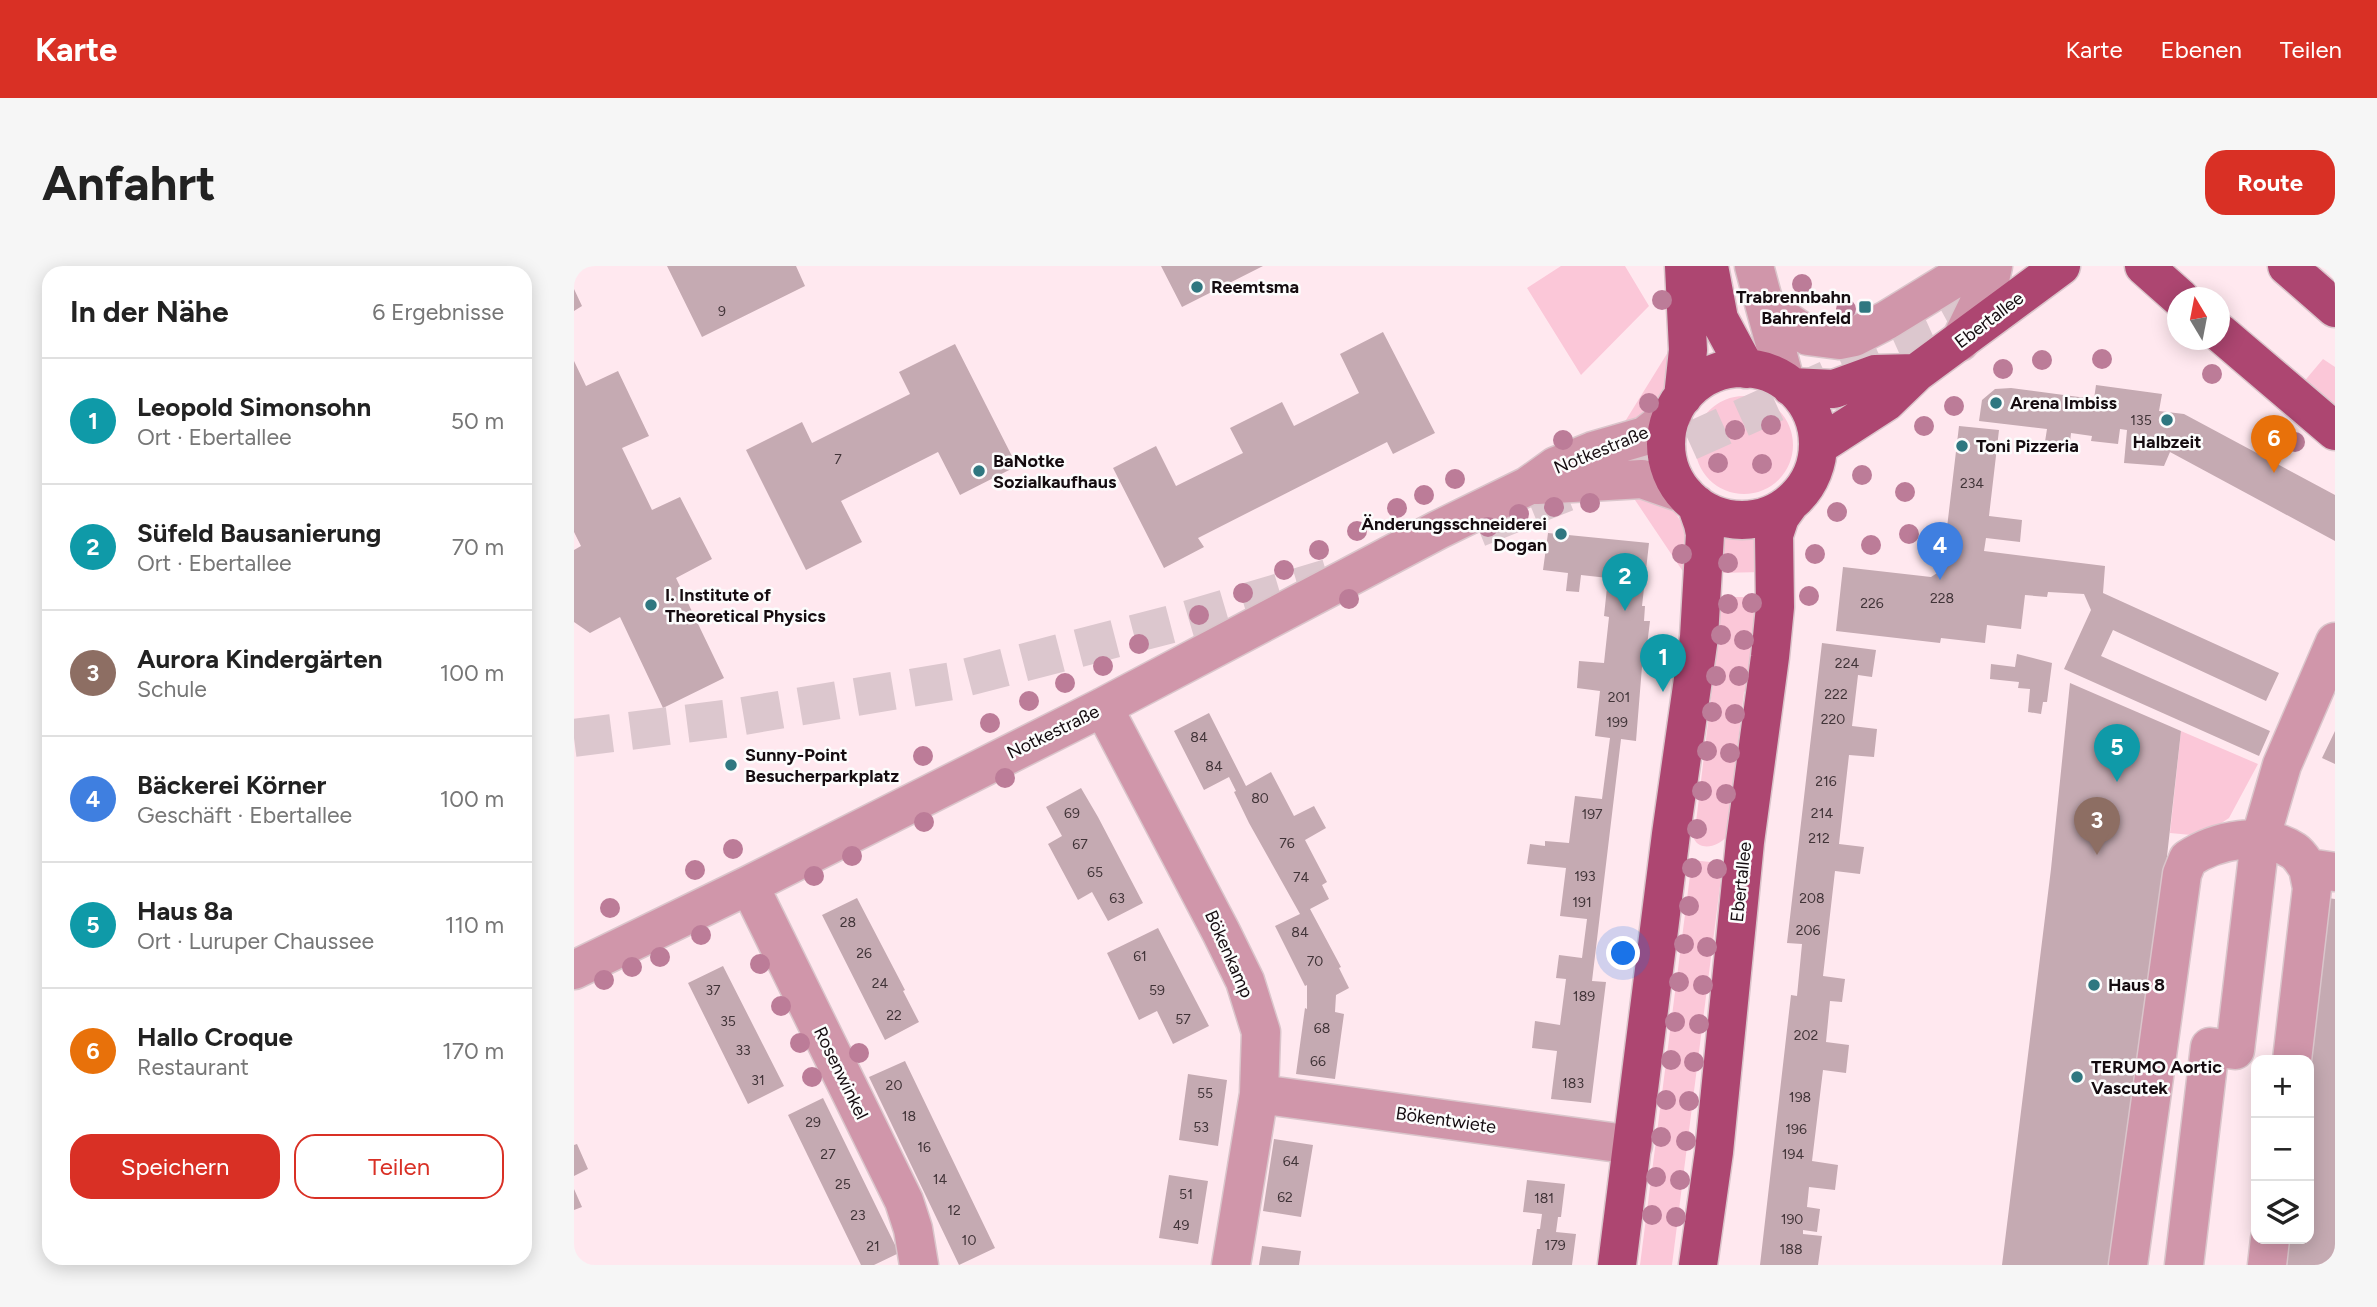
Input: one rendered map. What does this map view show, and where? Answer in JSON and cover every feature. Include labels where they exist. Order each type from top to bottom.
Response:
[{"type":"main road","points":[[1617,1265],[1671,834],[1699,637],[1703,524],[1690,499],[1673,476],[1667,455],[1667,434],[1678,405],[1688,350],[1684,266]]},
{"type":"main road","points":[[1709,266],[1719,319],[1746,369]]},
{"type":"main road","name":"Ebertallee","points":[[1818,446],[1886,402],[1916,373],[2061,266]]},
{"type":"main road","points":[[2144,266],[2168,287]]},
{"type":"main road","points":[[2287,266],[2335,308]]},
{"type":"main road","points":[[2230,341],[2335,431]]},
{"type":"main road","points":[[1678,405],[1708,377],[1727,370],[1746,369],[1770,374],[1788,384],[1803,399],[1817,429],[1818,446],[1810,478],[1790,503],[1770,515],[1739,520],[1716,516],[1690,499]]},
{"type":"main road","points":[[1788,384],[1835,389],[1875,374],[1916,373]]},
{"type":"main road","name":"Ebertallee","points":[[1698,1265],[1714,1152],[1745,842],[1770,657],[1775,607],[1774,535],[1780,517],[1790,503]]},
{"type":"street","points":[[1754,266],[1756,281],[1788,384]]},
{"type":"street","points":[[1766,307],[1808,336],[1839,340],[1854,337],[1887,320],[1975,266]]},
{"type":"street","points":[[1960,342],[1990,279],[1993,266]]},
{"type":"street","name":"Notkestraße","points":[[574,970],[750,885],[1103,707],[1438,530],[1528,486],[1556,466],[1593,451],[1645,436],[1678,405]]},
{"type":"street","name":"Notkestraße","points":[[1528,486],[1642,479],[1690,499]]},
{"type":"street","points":[[2184,1265],[2210,1047],[2235,1050],[2260,840],[2282,765],[2335,642]]},
{"type":"street","name":"Bökenkamp","points":[[1103,707],[1245,981],[1261,1032],[1259,1094],[1231,1265]]},
{"type":"street","points":[[2128,1265],[2182,874],[2188,859],[2196,853],[2225,842],[2260,840],[2285,846],[2321,870],[2312,888],[2293,1055]]},
{"type":"street","name":"Rosenwinkel","points":[[750,885],[904,1201],[913,1229],[919,1265]]},
{"type":"street","name":"Bökentwiete","points":[[1259,1094],[1633,1145]]},
{"type":"street","points":[[2267,1265],[2269,1244]]},
{"type":"shaded area","points":[[1561,266],[1625,266],[1649,306],[1581,375],[1527,288]]},
{"type":"shaded area","points":[[1673,344],[1666,390],[1658,406],[1641,419],[1621,428]]},
{"type":"shaded area","points":[[2323,359],[2335,367],[2335,413],[2302,384]]},
{"type":"shaded area","points":[[1744,396],[1763,400],[1779,410],[1789,426],[1793,445],[1789,464],[1779,480],[1763,490],[1744,494],[1725,490],[1709,480],[1699,464],[1695,445],[1699,426],[1709,410],[1725,400]]},
{"type":"shaded area","points":[[1644,492],[1671,506],[1688,533],[1684,573],[1633,497]]},
{"type":"shaded area","points":[[1720,536],[1758,537],[1764,572],[1716,573]]},
{"type":"shaded area","points":[[1713,597],[1765,597],[1755,684],[1744,692],[1727,836],[1715,845],[1705,846],[1694,839],[1720,623],[1712,606]]},
{"type":"shaded area","points":[[2181,731],[2258,764],[2229,818],[2202,836],[2170,833]]},
{"type":"shaded area","points":[[1731,858],[1733,862],[1721,878],[1672,1265],[1640,1265],[1692,860],[1719,863]]},
{"type":"building","points":[[667,266],[796,266],[805,286],[702,337]]},
{"type":"building","name":"Reemtsma","points":[[1161,266],[1263,266],[1182,307]]},
{"type":"building","points":[[574,289],[582,306],[574,311]]},
{"type":"building","points":[[1383,332],[1435,433],[1393,454],[1387,442],[1198,538],[1204,547],[1164,568],[1113,468],[1156,446],[1176,486],[1243,453],[1230,428],[1282,402],[1294,426],[1359,393],[1340,354]]},
{"type":"building","points":[[955,344],[1017,466],[960,495],[938,452],[841,501],[862,542],[806,570],[746,450],[802,422],[812,443],[910,394],[899,372]]},
{"type":"building","points":[[574,361],[586,386],[618,371],[649,436],[622,448],[652,510],[680,497],[712,559],[676,578],[724,678],[663,708],[620,617],[590,633],[574,622],[574,550],[581,546],[574,532]]},
{"type":"building","points":[[2096,385],[2162,394],[2159,411],[2184,414],[2335,495],[2335,541],[2170,452],[2164,466],[2124,463],[2127,430],[2120,429],[2118,444],[2091,441],[2092,436],[2071,433],[2069,451],[2044,448],[2047,429],[1979,421],[1982,400],[1995,389],[2011,388],[2094,399]]},
{"type":"building","points":[[1959,426],[1999,430],[1989,516],[2022,520],[2020,542],[1986,538],[1984,551],[2105,566],[2103,593],[2279,673],[2266,701],[2113,630],[2101,656],[2270,731],[2259,756],[2064,669],[2091,610],[2084,594],[2048,592],[2047,597],[2025,595],[2021,629],[1987,625],[1985,643],[1941,638],[1940,643],[1836,631],[1843,567],[1931,577],[1942,570]]},
{"type":"building","points":[[1548,533],[1649,543],[1642,606],[1645,606],[1644,621],[1650,621],[1646,654],[1643,654],[1636,741],[1621,739],[1592,981],[1606,982],[1591,1103],[1551,1099],[1557,1051],[1532,1048],[1535,1021],[1560,1025],[1566,979],[1556,978],[1559,955],[1582,958],[1587,919],[1560,916],[1566,868],[1527,864],[1530,844],[1545,846],[1545,841],[1569,843],[1575,796],[1602,799],[1610,738],[1595,736],[1600,691],[1577,688],[1579,661],[1604,663],[1609,617],[1604,616],[1608,578],[1581,575],[1579,592],[1566,591],[1568,573],[1543,570]]},
{"type":"building","points":[[1822,643],[1876,650],[1872,677],[1858,675],[1852,726],[1877,729],[1874,757],[1849,755],[1839,844],[1864,847],[1860,874],[1835,871],[1823,976],[1845,979],[1842,1002],[1830,1001],[1826,1042],[1849,1045],[1846,1073],[1823,1070],[1812,1161],[1838,1165],[1835,1190],[1809,1187],[1807,1207],[1820,1209],[1817,1232],[1803,1230],[1803,1234],[1822,1236],[1818,1265],[1760,1265],[1791,995],[1797,996],[1802,944],[1787,943]]},
{"type":"building","points":[[2017,654],[2052,663],[2047,702],[2043,702],[2041,714],[2028,712],[2030,689],[2018,688],[2019,682],[1990,679],[1991,664],[2015,667]]},
{"type":"building","name":"Haus 8","points":[[2070,683],[2181,731],[2164,883],[2117,1265],[2002,1265],[2051,869]]},
{"type":"building","points":[[1209,713],[1246,786],[1271,772],[1294,816],[1314,806],[1326,828],[1305,840],[1327,882],[1322,885],[1329,899],[1310,909],[1341,967],[1339,968],[1349,988],[1336,995],[1335,1012],[1344,1014],[1335,1079],[1296,1074],[1305,1008],[1307,1009],[1307,985],[1305,986],[1275,926],[1300,914],[1249,823],[1229,777],[1204,790],[1174,731]]},
{"type":"building","points":[[2335,731],[2335,764],[2322,758]]},
{"type":"building","points":[[1081,788],[1143,903],[1108,921],[1092,892],[1078,900],[1048,844],[1062,836],[1046,807]]},
{"type":"building","points":[[857,898],[919,1022],[885,1040],[822,915]]},
{"type":"building","points":[[2328,898],[2335,899],[2335,1265],[2284,1265],[2286,1244],[2314,1244],[2314,1055],[2310,1055]]},
{"type":"building","points":[[1158,928],[1209,1026],[1173,1044],[1157,1011],[1139,1020],[1107,953]]},
{"type":"building","points":[[723,966],[784,1086],[748,1104],[688,983]]},
{"type":"building","points":[[905,1061],[995,1248],[959,1265],[869,1077]]},
{"type":"building","points":[[1188,1074],[1227,1080],[1218,1146],[1179,1140]]},
{"type":"building","points":[[823,1098],[899,1253],[874,1265],[861,1265],[788,1115]]},
{"type":"building","points":[[1274,1139],[1313,1145],[1301,1217],[1263,1211]]},
{"type":"building","points":[[577,1144],[588,1169],[574,1176],[574,1145]]},
{"type":"building","points":[[1169,1175],[1208,1181],[1198,1244],[1159,1238]]},
{"type":"building","points":[[1527,1180],[1565,1184],[1561,1217],[1558,1217],[1556,1232],[1576,1234],[1572,1265],[1532,1265],[1542,1214],[1523,1212]]},
{"type":"building","points":[[574,1189],[582,1207],[574,1210]]},
{"type":"building","points":[[1262,1246],[1301,1251],[1299,1265],[1259,1265]]},
{"type":"tunnel","points":[[1478,528],[1662,454],[1937,330],[1992,300]]},
{"type":"tunnel","points":[[574,738],[731,718],[952,681],[1176,623],[1328,578]]},
{"type":"place","name":"Reemtsma","points":[[1197,287]]},
{"type":"place","name":"Trabrennbahn Bahrenfeld","points":[[1865,307]]},
{"type":"place","name":"Arena Imbiss","points":[[1996,403]]},
{"type":"place","name":"Halbzeit","points":[[2167,420]]},
{"type":"place","name":"Toni Pizzeria","points":[[1962,446]]},
{"type":"place","name":"BaNotke Sozialkaufhaus","points":[[979,471]]},
{"type":"place","name":"Hallo Croque","points":[[2274,473]]},
{"type":"place","name":"Änderungsschneiderei Dogan","points":[[1561,534]]},
{"type":"place","name":"Bäckerei Körner","points":[[1940,580]]},
{"type":"place","name":"I. Institute of Theoretical Physics","points":[[651,605]]},
{"type":"place","name":"Süfeld Bausanierung","points":[[1625,611]]},
{"type":"place","name":"Leopold Simonsohn","points":[[1663,692]]},
{"type":"place","name":"Sunny-Point Besucherparkplatz","points":[[731,765]]},
{"type":"place","name":"Haus 8a","points":[[2117,782]]},
{"type":"place","name":"Aurora Kindergärten","points":[[2097,855]]},
{"type":"place","name":"Haus 8","points":[[2094,985]]},
{"type":"place","name":"TERUMO Aortic Vascutek","points":[[2077,1077]]}]
